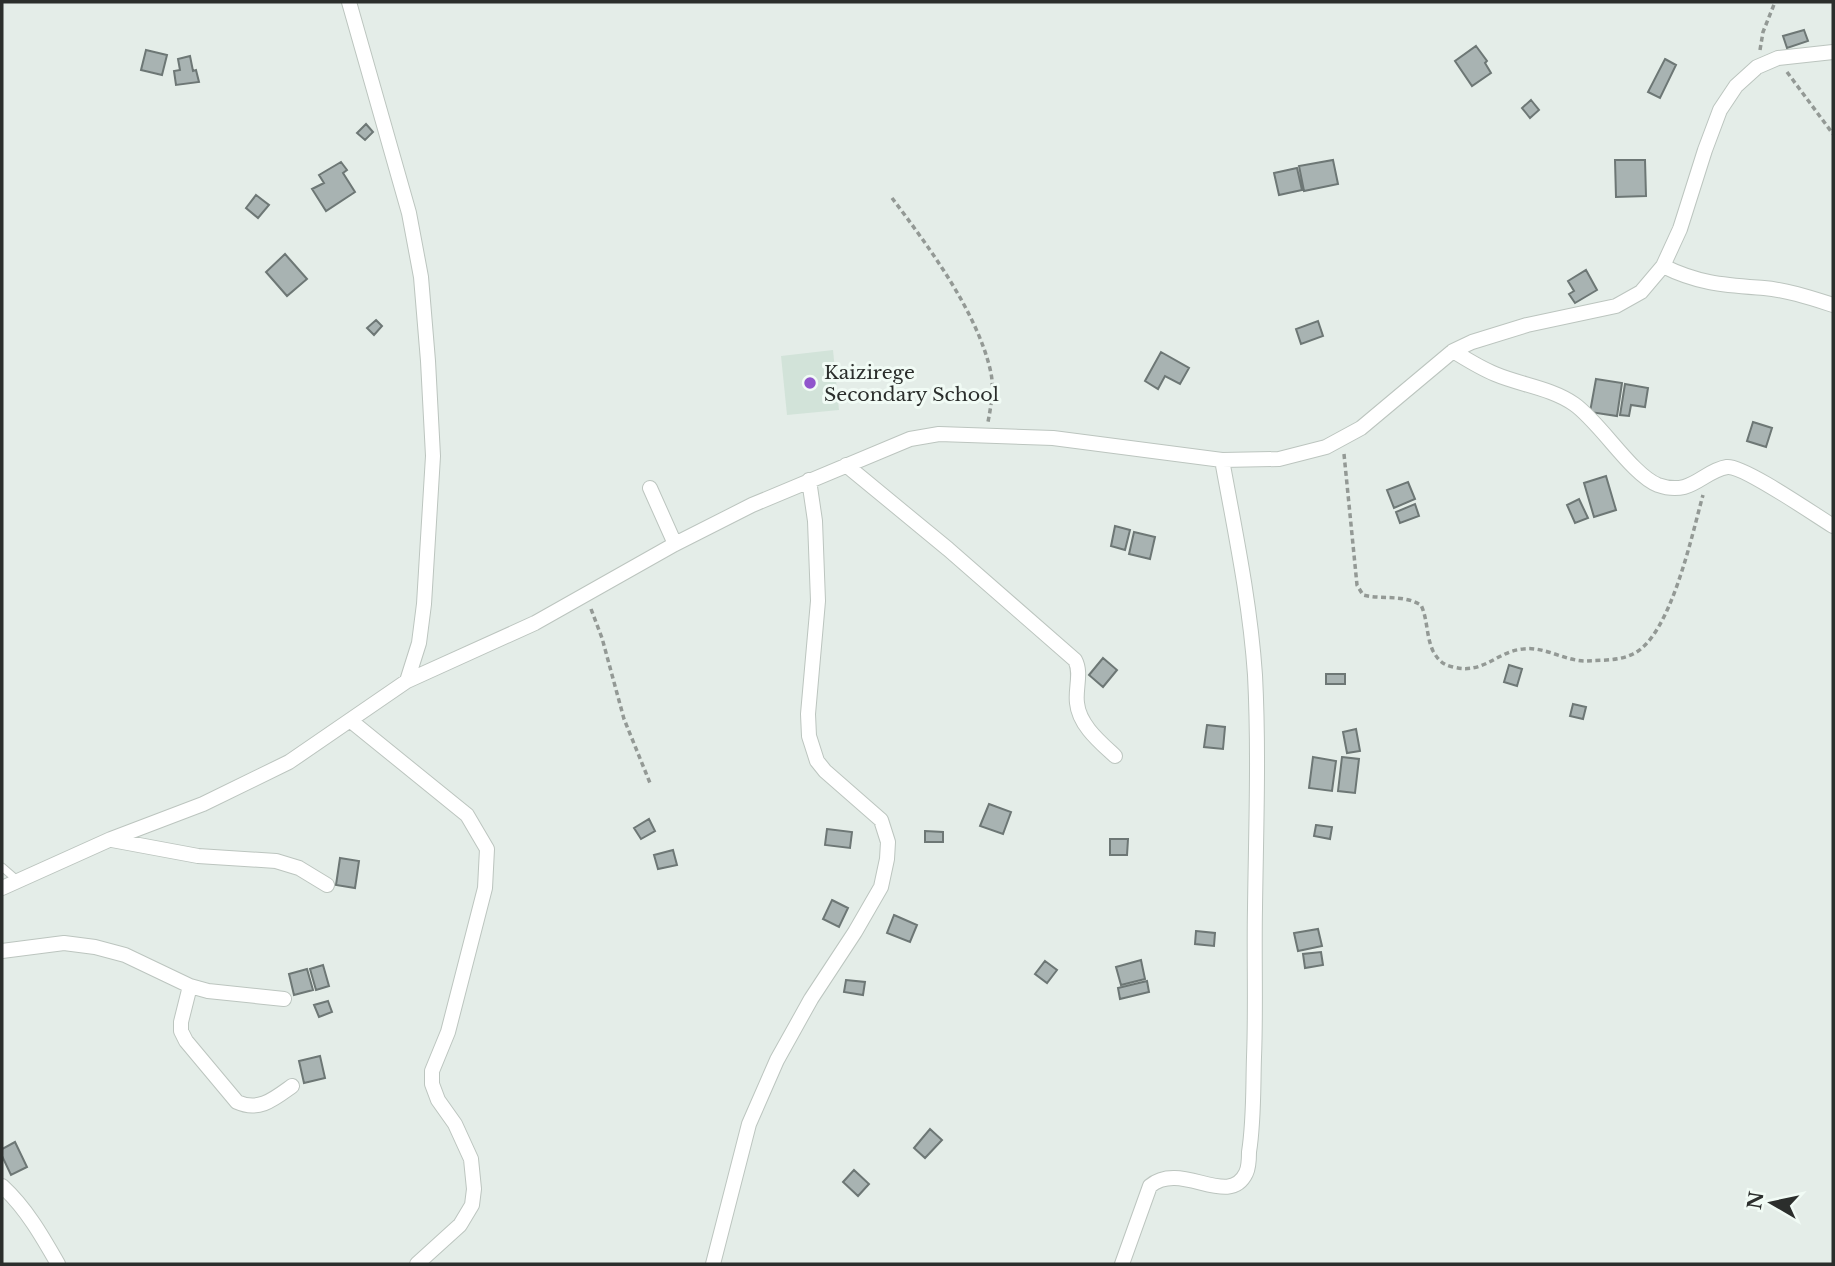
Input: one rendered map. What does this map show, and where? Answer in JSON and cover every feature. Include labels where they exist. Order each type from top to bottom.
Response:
[{"type":"street","points":[[349,2],[409,213],[421,277],[428,361],[432,470],[419,643],[407,681]]},
{"type":"street","points":[[2,888],[111,839],[215,798],[289,762],[407,681],[535,623],[675,544],[752,505],[911,439],[939,434],[1053,438],[1222,460],[1290,457],[1326,447],[1362,428],[1453,351],[1472,342],[1527,325],[1616,306],[1641,292],[1663,266],[1680,229],[1720,110],[1736,86],[1757,68],[1778,58],[1833,52]]},
{"type":"street","points":[[1663,266],[1705,283],[1764,288],[1833,305]]},
{"type":"street","points":[[1453,351],[1493,374],[1554,393],[1574,404],[1635,467],[1657,484],[1677,488],[1694,485],[1718,470],[1738,468],[1833,526]]},
{"type":"street","points":[[1122,1264],[1150,1186],[1160,1178],[1174,1177],[1228,1188],[1237,1185],[1247,1172],[1251,1138],[1255,1025],[1255,674],[1245,590],[1222,460]]},
{"type":"street","points":[[846,466],[948,549],[1075,660],[1079,669],[1077,703],[1081,717],[1115,756]]},
{"type":"street","points":[[713,1264],[723,1234],[740,1159],[777,1060],[811,999],[881,887],[887,859],[888,842],[881,820],[825,771],[817,761],[809,736],[808,714],[818,601],[815,521],[809,480]]},
{"type":"street","points":[[650,488],[675,544]]},
{"type":"street","points":[[351,721],[467,815],[486,849],[485,888],[448,1032],[432,1071],[432,1084],[438,1100],[455,1124],[471,1159],[474,1189],[472,1205],[460,1226],[417,1264]]},
{"type":"street","points":[[111,839],[198,856],[276,861],[299,868],[327,885]]},
{"type":"street","points":[[2,951],[64,943],[95,947],[125,955],[190,986],[208,991],[284,999]]},
{"type":"street","points":[[190,986],[181,1031],[186,1041],[237,1102],[258,1106],[272,1101],[292,1086]]},
{"type":"street","points":[[2,1186],[37,1226],[58,1264]]},
{"type":"lane","points":[[2,867],[18,880]]},
{"type":"path","points":[[1757,68],[1763,32],[1775,2]]},
{"type":"path","points":[[1778,58],[1833,134]]},
{"type":"path","points":[[892,198],[939,264],[981,342],[991,374],[992,401],[986,434]]},
{"type":"path","points":[[1342,439],[1357,584],[1363,595],[1397,596],[1421,605],[1426,615],[1432,648],[1438,660],[1462,670],[1488,664],[1521,649],[1537,649],[1581,661],[1612,660],[1634,654],[1649,641],[1661,624],[1672,598],[1709,477]]},
{"type":"path","points":[[586,594],[602,638],[624,719],[650,783]]},
{"type":"shaded area","name":"Kaizirege Secondary School","points":[[833,350],[839,410],[787,415],[781,356]]},
{"type":"building","points":[[1804,30],[1808,41],[1787,48],[1783,36]]},
{"type":"building","points":[[1476,46],[1487,61],[1485,63],[1491,73],[1472,86],[1455,61]]},
{"type":"building","points":[[146,50],[167,55],[162,75],[141,70]]},
{"type":"building","points":[[190,56],[199,82],[176,85],[174,71],[180,70],[178,59]]},
{"type":"building","points":[[1665,59],[1676,65],[1660,98],[1648,92]]},
{"type":"building","points":[[1531,100],[1539,110],[1530,118],[1522,108]]},
{"type":"building","points":[[366,124],[373,132],[365,140],[357,133]]},
{"type":"building","points":[[1333,160],[1338,184],[1304,191],[1299,166]]},
{"type":"building","points":[[1615,160],[1645,160],[1646,196],[1616,197]]},
{"type":"building","points":[[341,162],[347,170],[343,173],[355,192],[326,211],[312,189],[324,183],[319,175]]},
{"type":"building","points":[[1297,168],[1302,190],[1279,195],[1274,173]]},
{"type":"building","points":[[256,195],[269,205],[258,218],[246,208]]},
{"type":"building","points":[[285,254],[307,279],[287,296],[266,272]]},
{"type":"building","points":[[1586,270],[1597,290],[1575,303],[1569,294],[1574,291],[1568,281]]},
{"type":"building","points":[[376,320],[382,326],[374,335],[367,328]]},
{"type":"building","points":[[1318,321],[1323,336],[1301,344],[1296,329]]},
{"type":"building","points":[[1161,352],[1189,368],[1180,384],[1165,376],[1158,389],[1145,381]]},
{"type":"building","points":[[1596,379],[1622,383],[1617,416],[1590,412]]},
{"type":"building","points":[[1625,384],[1648,388],[1645,407],[1631,405],[1629,416],[1620,415]]},
{"type":"building","points":[[1753,422],[1772,428],[1766,447],[1747,441]]},
{"type":"building","points":[[1606,476],[1616,510],[1594,517],[1584,483]]},
{"type":"building","points":[[1408,482],[1415,499],[1394,508],[1387,490]]},
{"type":"building","points":[[1579,499],[1588,518],[1575,523],[1567,505]]},
{"type":"building","points":[[1415,504],[1419,516],[1400,523],[1396,512]]},
{"type":"building","points":[[1115,526],[1130,530],[1125,550],[1111,546]]},
{"type":"building","points":[[1134,532],[1155,537],[1150,559],[1129,554]]},
{"type":"building","points":[[1103,658],[1117,670],[1103,687],[1089,675]]},
{"type":"building","points":[[1509,665],[1522,669],[1517,686],[1504,682]]},
{"type":"building","points":[[1326,674],[1345,674],[1345,684],[1326,684]]},
{"type":"building","points":[[1573,704],[1586,707],[1583,719],[1570,716]]},
{"type":"building","points":[[1207,725],[1225,727],[1223,749],[1204,747]]},
{"type":"building","points":[[1356,729],[1360,751],[1347,753],[1343,732]]},
{"type":"building","points":[[1313,757],[1336,761],[1332,791],[1309,788]]},
{"type":"building","points":[[1342,757],[1359,759],[1355,793],[1338,791]]},
{"type":"building","points":[[989,804],[1011,812],[1003,834],[980,826]]},
{"type":"building","points":[[649,819],[655,831],[641,839],[634,828]]},
{"type":"building","points":[[1316,825],[1332,827],[1330,839],[1314,836]]},
{"type":"building","points":[[827,829],[852,832],[850,848],[825,845]]},
{"type":"building","points":[[925,831],[943,832],[943,842],[925,842]]},
{"type":"building","points":[[1110,839],[1128,839],[1127,855],[1110,855]]},
{"type":"building","points":[[673,850],[677,865],[658,869],[654,855]]},
{"type":"building","points":[[340,858],[359,861],[355,888],[336,885]]},
{"type":"building","points":[[832,900],[848,908],[839,927],[823,919]]},
{"type":"building","points":[[894,915],[917,925],[910,942],[887,933]]},
{"type":"building","points":[[1318,929],[1322,946],[1298,951],[1294,933]]},
{"type":"building","points":[[1196,931],[1215,933],[1214,946],[1195,944]]},
{"type":"building","points":[[1321,952],[1323,965],[1305,968],[1303,954]]},
{"type":"building","points":[[1141,960],[1145,979],[1121,985],[1116,967]]},
{"type":"building","points":[[1045,961],[1057,970],[1047,983],[1035,974]]},
{"type":"building","points":[[323,965],[329,986],[316,990],[310,969]]},
{"type":"building","points":[[307,969],[313,990],[294,995],[289,974]]},
{"type":"building","points":[[846,980],[865,982],[863,995],[844,992]]},
{"type":"building","points":[[1147,981],[1149,992],[1120,999],[1118,988]]},
{"type":"building","points":[[328,1001],[332,1012],[319,1017],[314,1005]]},
{"type":"building","points":[[320,1056],[325,1078],[304,1083],[299,1061]]},
{"type":"building","points":[[930,1129],[942,1140],[925,1158],[914,1148]]},
{"type":"building","points":[[15,1142],[27,1167],[11,1175],[2,1156],[2,1149]]},
{"type":"building","points":[[854,1170],[869,1184],[858,1196],[843,1182]]},
{"type":"place","name":"Kaizirege Secondary School","points":[[810,383]]}]
